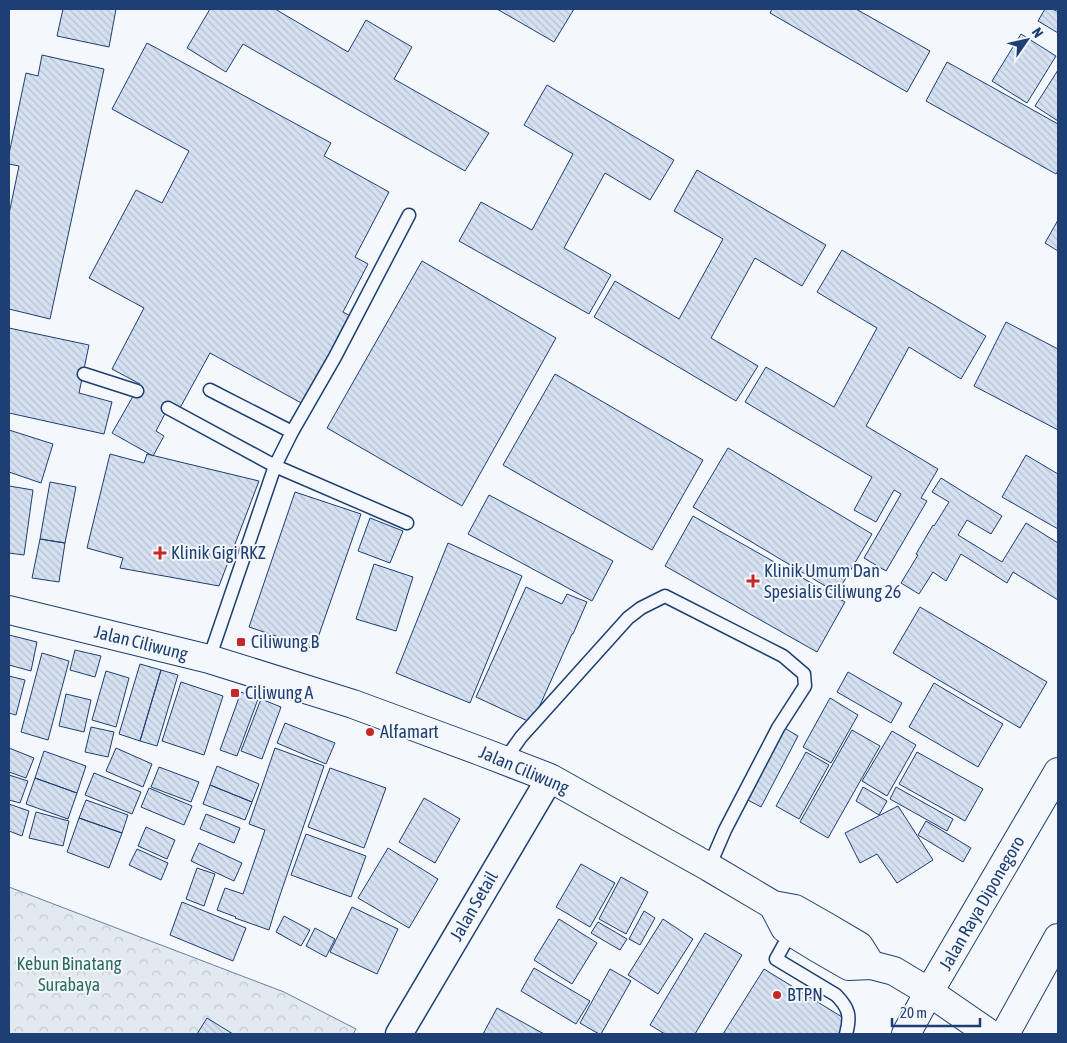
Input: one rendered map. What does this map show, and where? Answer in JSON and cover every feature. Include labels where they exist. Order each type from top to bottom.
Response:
[{"type":"main road","name":"Jalan Ciliwung","points":[[9,610],[209,660],[352,704],[550,778],[773,905],[795,909],[859,946],[871,965]]},
{"type":"main road","name":"Jalan Raya Diponegoro","points":[[906,1034],[1058,772]]},
{"type":"main road","points":[[773,905],[785,928],[849,966],[871,965],[894,971],[929,992],[990,1034]]},
{"type":"main road","points":[[1005,1034],[1058,938]]},
{"type":"street","name":"Jalan Setail","points":[[399,1034],[550,778]]},
{"type":"lane","points":[[209,660],[275,466],[292,432],[335,358],[409,215]]},
{"type":"lane","points":[[84,374],[137,391]]},
{"type":"lane","points":[[210,390],[292,432]]},
{"type":"lane","points":[[168,408],[275,466],[407,523]]},
{"type":"lane","points":[[504,761],[520,737],[628,618],[641,608],[666,596],[783,656],[804,674],[805,686],[778,728],[733,815],[709,867]]},
{"type":"lane","points":[[792,932],[776,959],[836,995],[843,1002],[848,1011],[849,1021],[846,1034]]},
{"type":"green space","name":"Kebun Binatang Surabaya","points":[[9,887],[284,992],[356,1029],[353,1034],[9,1034]]},
{"type":"building","points":[[63,9],[116,9],[109,47],[57,36]]},
{"type":"building","points":[[210,9],[275,9],[348,52],[366,20],[412,47],[394,79],[489,133],[465,171],[243,44],[226,72],[187,48]]},
{"type":"building","points":[[497,9],[574,9],[554,42]]},
{"type":"building","points":[[772,9],[856,9],[930,51],[907,92],[770,13]]},
{"type":"building","points":[[1045,9],[1053,9],[1058,12],[1058,33],[1038,21]]},
{"type":"building","points":[[1021,34],[1056,56],[1027,103],[992,81]]},
{"type":"building","points":[[147,43],[331,143],[324,156],[389,192],[355,257],[368,264],[343,312],[352,317],[305,405],[210,353],[180,408],[168,408],[156,431],[164,436],[153,456],[112,433],[140,384],[112,369],[144,308],[89,278],[136,190],[162,203],[189,151],[112,109]]},
{"type":"building","points":[[42,55],[104,69],[50,319],[9,309],[9,214],[19,166],[9,164],[9,154],[26,73],[38,76]]},
{"type":"building","points":[[947,62],[1058,124],[1058,171],[1056,174],[926,101]]},
{"type":"building","points":[[1058,70],[1058,121],[1035,106]]},
{"type":"building","points":[[547,85],[674,160],[650,200],[605,173],[564,248],[611,275],[589,314],[459,241],[481,202],[532,230],[573,154],[524,125]]},
{"type":"building","points":[[697,170],[826,245],[802,286],[755,258],[711,338],[758,366],[736,401],[594,317],[615,281],[679,319],[723,239],[674,211]]},
{"type":"building","points":[[1058,220],[1058,251],[1045,243]]},
{"type":"building","points":[[842,250],[986,336],[961,379],[909,347],[866,426],[938,469],[921,498],[927,501],[886,571],[864,558],[901,494],[894,490],[876,522],[854,510],[872,477],[745,402],[766,367],[834,407],[877,328],[817,292]]},
{"type":"building","points":[[422,261],[556,338],[462,506],[327,428]]},
{"type":"building","points":[[1006,322],[1058,349],[1058,430],[974,386]]},
{"type":"building","points":[[9,328],[89,345],[79,393],[112,402],[104,434],[9,413]]},
{"type":"building","points":[[555,374],[703,460],[652,550],[503,465]]},
{"type":"building","points":[[9,430],[53,444],[41,483],[9,472]]},
{"type":"building","points":[[728,448],[872,534],[837,593],[693,507]]},
{"type":"building","points":[[110,454],[144,463],[147,454],[259,481],[219,586],[120,568],[123,558],[87,548]]},
{"type":"building","points":[[1026,455],[1058,474],[1058,529],[1002,497]]},
{"type":"building","points":[[941,478],[1002,516],[991,534],[967,520],[958,535],[1002,562],[1026,523],[1058,543],[1058,600],[1013,572],[1007,583],[961,554],[946,581],[933,572],[919,594],[901,583],[933,525],[949,502],[932,492]]},
{"type":"building","points":[[50,482],[76,487],[65,543],[40,539]]},
{"type":"building","points":[[9,486],[33,490],[24,555],[9,553]]},
{"type":"building","points":[[295,492],[361,514],[314,649],[249,627]]},
{"type":"building","points":[[489,495],[613,561],[592,601],[468,534]]},
{"type":"building","points":[[693,516],[845,602],[817,652],[665,566]]},
{"type":"building","points":[[370,518],[403,531],[390,563],[358,551]]},
{"type":"building","points":[[40,539],[65,543],[59,582],[32,578]]},
{"type":"building","points":[[448,543],[522,576],[470,703],[396,673]]},
{"type":"building","points":[[374,564],[413,577],[396,631],[356,619]]},
{"type":"building","points":[[526,587],[562,604],[567,594],[587,602],[532,723],[476,697]]},
{"type":"building","points":[[920,607],[1047,682],[1020,728],[893,653]]},
{"type":"building","points":[[9,635],[37,642],[31,671],[9,665]]},
{"type":"building","points":[[75,650],[101,656],[95,677],[70,670]]},
{"type":"building","points":[[42,653],[69,661],[48,740],[21,732]]},
{"type":"building","points":[[140,664],[161,670],[140,741],[119,734]]},
{"type":"building","points":[[161,670],[178,675],[157,746],[140,741]]},
{"type":"building","points":[[106,671],[129,678],[116,727],[92,720]]},
{"type":"building","points":[[848,672],[902,703],[891,723],[837,692]]},
{"type":"building","points":[[9,676],[25,680],[16,715],[9,713]]},
{"type":"building","points":[[181,682],[223,696],[204,755],[162,741]]},
{"type":"building","points":[[934,683],[1003,724],[978,767],[909,727]]},
{"type":"building","points":[[241,692],[258,699],[237,756],[220,750]]},
{"type":"building","points":[[66,694],[91,700],[84,732],[59,726]]},
{"type":"building","points":[[830,698],[858,715],[831,763],[803,747]]},
{"type":"building","points":[[261,699],[281,707],[262,759],[241,751]]},
{"type":"building","points":[[285,723],[335,743],[326,764],[277,743]]},
{"type":"building","points":[[781,726],[798,736],[761,807],[744,798]]},
{"type":"building","points":[[91,727],[114,732],[108,757],[85,752]]},
{"type":"building","points":[[852,730],[880,746],[828,838],[800,822]]},
{"type":"building","points":[[892,731],[916,745],[887,796],[862,781]]},
{"type":"building","points":[[9,748],[34,758],[26,778],[9,772]]},
{"type":"building","points":[[116,748],[152,764],[143,787],[106,771]]},
{"type":"building","points":[[275,748],[324,766],[269,930],[217,910],[225,888],[243,894],[265,830],[249,824]]},
{"type":"building","points":[[44,751],[86,766],[77,793],[35,778]]},
{"type":"building","points":[[806,752],[829,765],[799,819],[776,806]]},
{"type":"building","points":[[917,752],[983,789],[965,821],[899,784]]},
{"type":"building","points":[[217,766],[259,784],[252,802],[210,785]]},
{"type":"building","points":[[159,767],[199,782],[191,802],[151,787]]},
{"type":"building","points":[[330,768],[386,788],[364,848],[308,827]]},
{"type":"building","points":[[94,773],[141,792],[132,814],[85,795]]},
{"type":"building","points":[[9,775],[28,781],[20,803],[9,800]]},
{"type":"building","points":[[35,778],[77,793],[68,819],[26,804]]},
{"type":"building","points":[[210,785],[252,802],[245,820],[203,804]]},
{"type":"building","points":[[863,787],[887,801],[879,815],[856,801]]},
{"type":"building","points":[[896,787],[953,819],[947,831],[890,799]]},
{"type":"building","points":[[149,788],[192,806],[184,825],[141,807]]},
{"type":"building","points":[[424,798],[460,819],[435,863],[399,842]]},
{"type":"building","points":[[86,800],[128,815],[122,833],[79,818]]},
{"type":"building","points":[[9,804],[29,811],[22,836],[9,831]]},
{"type":"building","points":[[898,806],[933,860],[897,883],[877,854],[860,863],[845,833]]},
{"type":"building","points":[[36,812],[69,821],[63,846],[29,838]]},
{"type":"building","points":[[206,814],[240,828],[234,843],[200,829]]},
{"type":"building","points":[[79,818],[122,833],[109,868],[67,852]]},
{"type":"building","points":[[926,821],[971,848],[963,862],[918,835]]},
{"type":"building","points":[[146,827],[175,840],[167,859],[138,846]]},
{"type":"building","points":[[306,834],[366,856],[351,897],[291,875]]},
{"type":"building","points":[[199,843],[242,863],[234,881],[191,861]]},
{"type":"building","points":[[388,848],[438,879],[409,928],[358,898]]},
{"type":"building","points":[[137,849],[168,863],[161,880],[129,865]]},
{"type":"building","points":[[581,864],[615,883],[590,927],[556,907]]},
{"type":"building","points":[[197,868],[215,874],[204,906],[186,899]]},
{"type":"building","points":[[621,877],[648,892],[626,934],[599,919]]},
{"type":"building","points":[[182,902],[246,928],[233,961],[170,935]]},
{"type":"building","points":[[352,907],[398,929],[377,974],[330,952]]},
{"type":"building","points":[[644,911],[655,918],[640,945],[629,939]]},
{"type":"building","points":[[284,916],[310,930],[301,946],[276,932]]},
{"type":"building","points":[[559,919],[597,943],[572,984],[534,960]]},
{"type":"building","points":[[663,919],[693,939],[658,994],[628,975]]},
{"type":"building","points":[[598,922],[627,939],[620,950],[591,933]]},
{"type":"building","points":[[315,928],[335,939],[326,957],[306,946]]},
{"type":"building","points":[[705,933],[742,955],[695,1034],[665,1034],[650,1025]]},
{"type":"building","points":[[534,968],[590,1001],[576,1024],[521,991]]},
{"type":"building","points":[[610,969],[631,981],[601,1034],[599,1034],[580,1023]]},
{"type":"building","name":"BTPN","points":[[764,969],[847,1020],[839,1034],[723,1034]]},
{"type":"building","points":[[497,1008],[544,1034],[483,1034]]},
{"type":"building","points":[[207,1018],[233,1034],[197,1034]]},
{"type":"place","name":"Klinik Gigi RKZ","points":[[160,553]]},
{"type":"place","name":"Klinik Umum Dan Spesialis Ciliwung 26","points":[[753,581]]},
{"type":"place","name":"Ciliwung B","points":[[241,642]]},
{"type":"place","name":"Ciliwung A","points":[[235,693]]},
{"type":"place","name":"Alfamart","points":[[370,732]]},
{"type":"place","name":"BTPN","points":[[777,995]]}]
